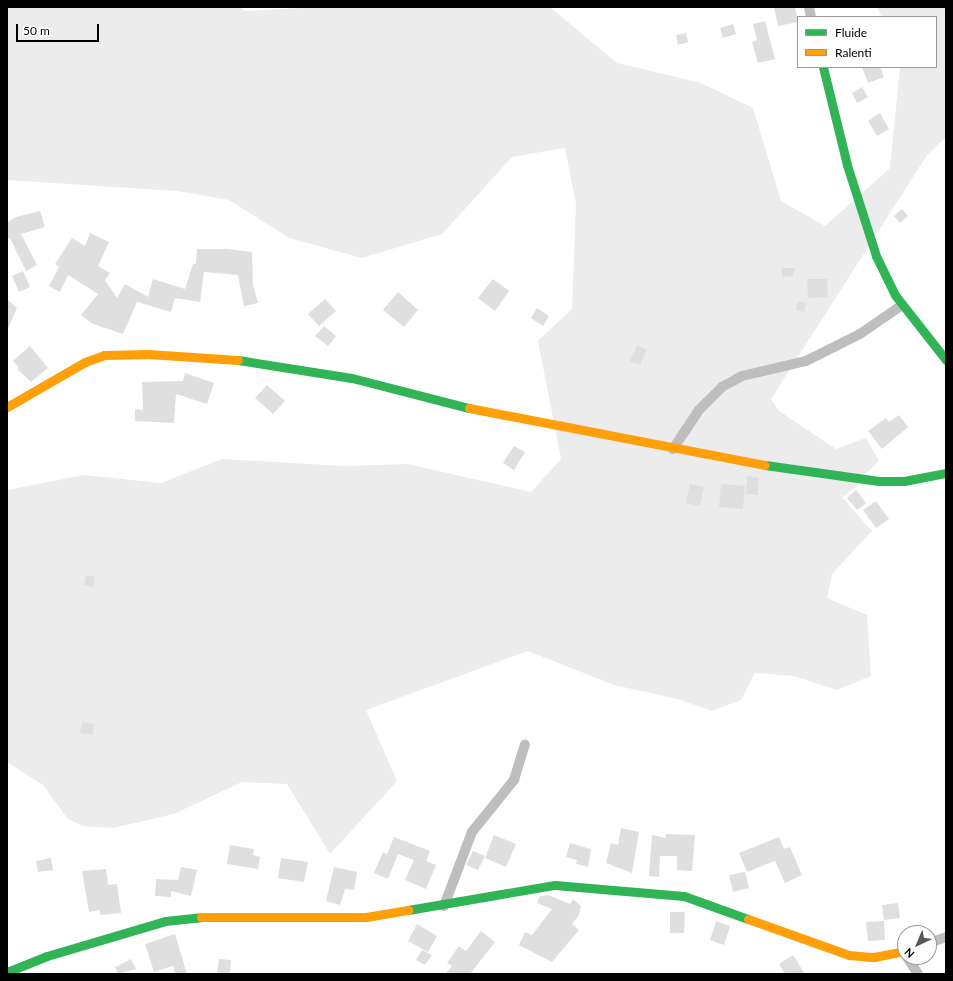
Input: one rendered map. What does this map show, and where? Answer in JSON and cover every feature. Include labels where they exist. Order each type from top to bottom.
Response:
[{"type":"street","points":[[823,68],[847,165],[876,256],[902,304],[944,354]]},
{"type":"street","points":[[673,449],[699,410],[722,387],[742,376],[806,361],[860,334],[902,304]]},
{"type":"street","points":[[7,407],[85,362],[104,355],[148,354],[233,359],[352,378],[498,415],[673,449],[849,479],[904,481],[946,473]]},
{"type":"street","points":[[444,906],[472,832],[514,780],[525,745]]},
{"type":"street","points":[[7,972],[99,940],[182,919],[343,918],[444,906],[549,886],[665,893],[684,896],[849,955],[874,957],[897,954]]},
{"type":"shaded area","points":[[7,7],[240,7],[245,11],[318,7],[554,7],[552,9],[617,63],[701,83],[753,108],[781,201],[825,226],[890,168],[900,68],[937,68],[937,16],[882,16],[877,7],[946,7],[946,137],[927,155],[771,399],[779,411],[836,449],[866,438],[879,461],[864,475],[859,485],[842,497],[872,531],[832,574],[827,598],[867,615],[871,676],[837,690],[794,676],[755,673],[741,700],[712,711],[678,699],[614,685],[528,651],[366,710],[397,781],[330,854],[287,784],[242,782],[174,814],[113,828],[83,826],[68,819],[43,785],[7,762],[7,490],[84,475],[161,483],[222,459],[345,466],[408,464],[531,492],[561,459],[538,341],[572,309],[576,204],[565,148],[512,157],[442,234],[362,258],[289,238],[229,200],[177,191],[7,180]]},
{"type":"building","points":[[774,7],[795,7],[797,22],[778,26]]},
{"type":"building","points":[[765,21],[775,59],[758,63],[752,42],[757,40],[753,24]]},
{"type":"building","points":[[733,24],[736,34],[723,38],[720,28]]},
{"type":"building","points":[[686,33],[688,42],[678,45],[676,35]]},
{"type":"building","points":[[862,68],[880,68],[884,77],[868,83]]},
{"type":"building","points":[[862,87],[868,97],[857,103],[852,93]]},
{"type":"building","points":[[880,113],[889,129],[877,136],[868,121]]},
{"type":"building","points":[[902,209],[908,216],[900,223],[894,216]]},
{"type":"building","points":[[40,211],[45,227],[21,234],[37,265],[26,271],[10,238],[7,240],[7,223],[16,217]]},
{"type":"building","points":[[90,233],[109,242],[98,266],[110,273],[105,280],[117,298],[125,284],[148,297],[153,279],[185,289],[193,264],[196,264],[197,249],[228,249],[252,252],[253,285],[258,303],[244,306],[238,275],[204,272],[200,302],[175,298],[171,312],[137,302],[123,334],[93,324],[81,315],[98,294],[68,275],[60,292],[49,286],[59,267],[55,264],[72,238],[85,246]]},
{"type":"building","points":[[782,268],[795,268],[793,276],[782,277]]},
{"type":"building","points":[[23,271],[30,287],[19,292],[12,276]]},
{"type":"building","points":[[493,279],[509,291],[495,311],[478,298]]},
{"type":"building","points":[[807,279],[827,279],[828,297],[808,298]]},
{"type":"building","points":[[398,292],[418,310],[404,327],[383,310]]},
{"type":"building","points":[[7,299],[17,308],[7,331]]},
{"type":"building","points":[[325,299],[336,311],[319,326],[308,314]]},
{"type":"building","points":[[798,301],[806,303],[804,312],[796,310]]},
{"type":"building","points":[[537,308],[549,316],[543,326],[531,318]]},
{"type":"building","points":[[324,326],[336,336],[328,346],[315,336]]},
{"type":"building","points":[[637,345],[647,350],[640,365],[630,361]]},
{"type":"building","points":[[30,346],[48,368],[31,382],[17,369],[19,368],[13,361]]},
{"type":"building","points":[[185,373],[214,383],[207,404],[176,394],[174,423],[135,421],[135,409],[143,410],[142,382],[183,381]]},
{"type":"building","points":[[267,385],[285,401],[273,414],[255,398]]},
{"type":"building","points":[[899,415],[908,427],[882,449],[868,431],[886,418],[889,422]]},
{"type":"building","points":[[514,446],[525,452],[514,470],[503,463]]},
{"type":"building","points":[[747,476],[759,478],[758,495],[746,494]]},
{"type":"building","points":[[690,484],[704,487],[700,506],[686,503]]},
{"type":"building","points":[[721,484],[745,486],[743,509],[719,507]]},
{"type":"building","points":[[856,490],[866,503],[857,510],[847,498]]},
{"type":"building","points":[[876,501],[889,519],[876,528],[863,510]]},
{"type":"building","points":[[86,575],[95,577],[93,587],[84,585]]},
{"type":"building","points":[[82,722],[94,724],[93,735],[80,733]]},
{"type":"building","points":[[621,828],[639,832],[632,873],[606,863],[611,843],[618,845]]},
{"type":"building","points":[[666,834],[695,835],[692,871],[677,870],[677,856],[660,856],[659,877],[649,876],[652,835],[666,838]]},
{"type":"building","points":[[494,835],[516,844],[506,867],[485,858]]},
{"type":"building","points":[[394,837],[430,851],[426,861],[436,865],[426,889],[405,880],[414,860],[398,854],[388,879],[374,873],[383,852],[387,854]]},
{"type":"building","points":[[779,837],[784,849],[790,847],[802,875],[785,883],[775,861],[747,872],[739,853]]},
{"type":"building","points":[[570,843],[591,849],[588,867],[576,864],[577,860],[566,857]]},
{"type":"building","points":[[230,845],[254,849],[253,855],[260,857],[258,869],[227,864]]},
{"type":"building","points":[[473,851],[485,856],[478,870],[466,865]]},
{"type":"building","points":[[51,858],[53,870],[38,872],[36,861]]},
{"type":"building","points":[[281,858],[308,862],[304,882],[278,878]]},
{"type":"building","points":[[181,867],[197,870],[191,896],[171,891],[171,897],[155,896],[156,879],[178,880]]},
{"type":"building","points":[[334,867],[357,872],[354,890],[345,889],[340,905],[326,901]]},
{"type":"building","points":[[106,869],[108,885],[117,884],[121,913],[100,915],[100,910],[89,912],[82,871]]},
{"type":"building","points":[[745,872],[749,888],[733,892],[729,875]]},
{"type":"building","points":[[548,895],[570,904],[573,899],[581,906],[579,915],[572,924],[579,930],[552,962],[519,945],[525,932],[532,935],[552,909],[537,903],[540,896]]},
{"type":"building","points":[[898,903],[900,918],[884,920],[882,905]]},
{"type":"building","points":[[670,912],[685,912],[684,933],[670,933]]},
{"type":"building","points":[[716,921],[730,926],[724,945],[710,940]]},
{"type":"building","points":[[884,921],[885,940],[868,941],[866,922]]},
{"type":"building","points":[[417,924],[437,936],[428,952],[408,941]]},
{"type":"building","points":[[481,931],[495,942],[470,974],[445,974],[452,966],[447,963],[459,946],[466,951]]},
{"type":"building","points":[[175,934],[187,974],[175,974],[173,966],[154,972],[145,944]]},
{"type":"building","points":[[422,950],[432,955],[425,965],[416,960]]},
{"type":"building","points":[[793,955],[805,974],[785,974],[779,964]]},
{"type":"building","points":[[131,959],[136,969],[118,974],[115,967]]},
{"type":"building","points":[[219,959],[231,960],[230,974],[217,974]]},
{"type":"traffic: fast","points":[[823,68],[847,165],[876,256],[895,295],[946,360]]},
{"type":"traffic: fast","points":[[238,360],[352,378],[469,408]]},
{"type":"traffic: fast","points":[[765,465],[879,481],[904,481],[946,473]]},
{"type":"traffic: fast","points":[[408,910],[555,885],[684,896],[748,919]]},
{"type":"traffic: fast","points":[[7,972],[47,956],[165,921],[201,917]]},
{"type":"traffic: slow","points":[[7,407],[85,362],[104,355],[148,354],[238,360]]},
{"type":"traffic: slow","points":[[469,408],[765,465]]},
{"type":"traffic: slow","points":[[201,917],[366,917],[408,910]]},
{"type":"traffic: slow","points":[[748,919],[849,955],[874,957],[897,953]]}]
